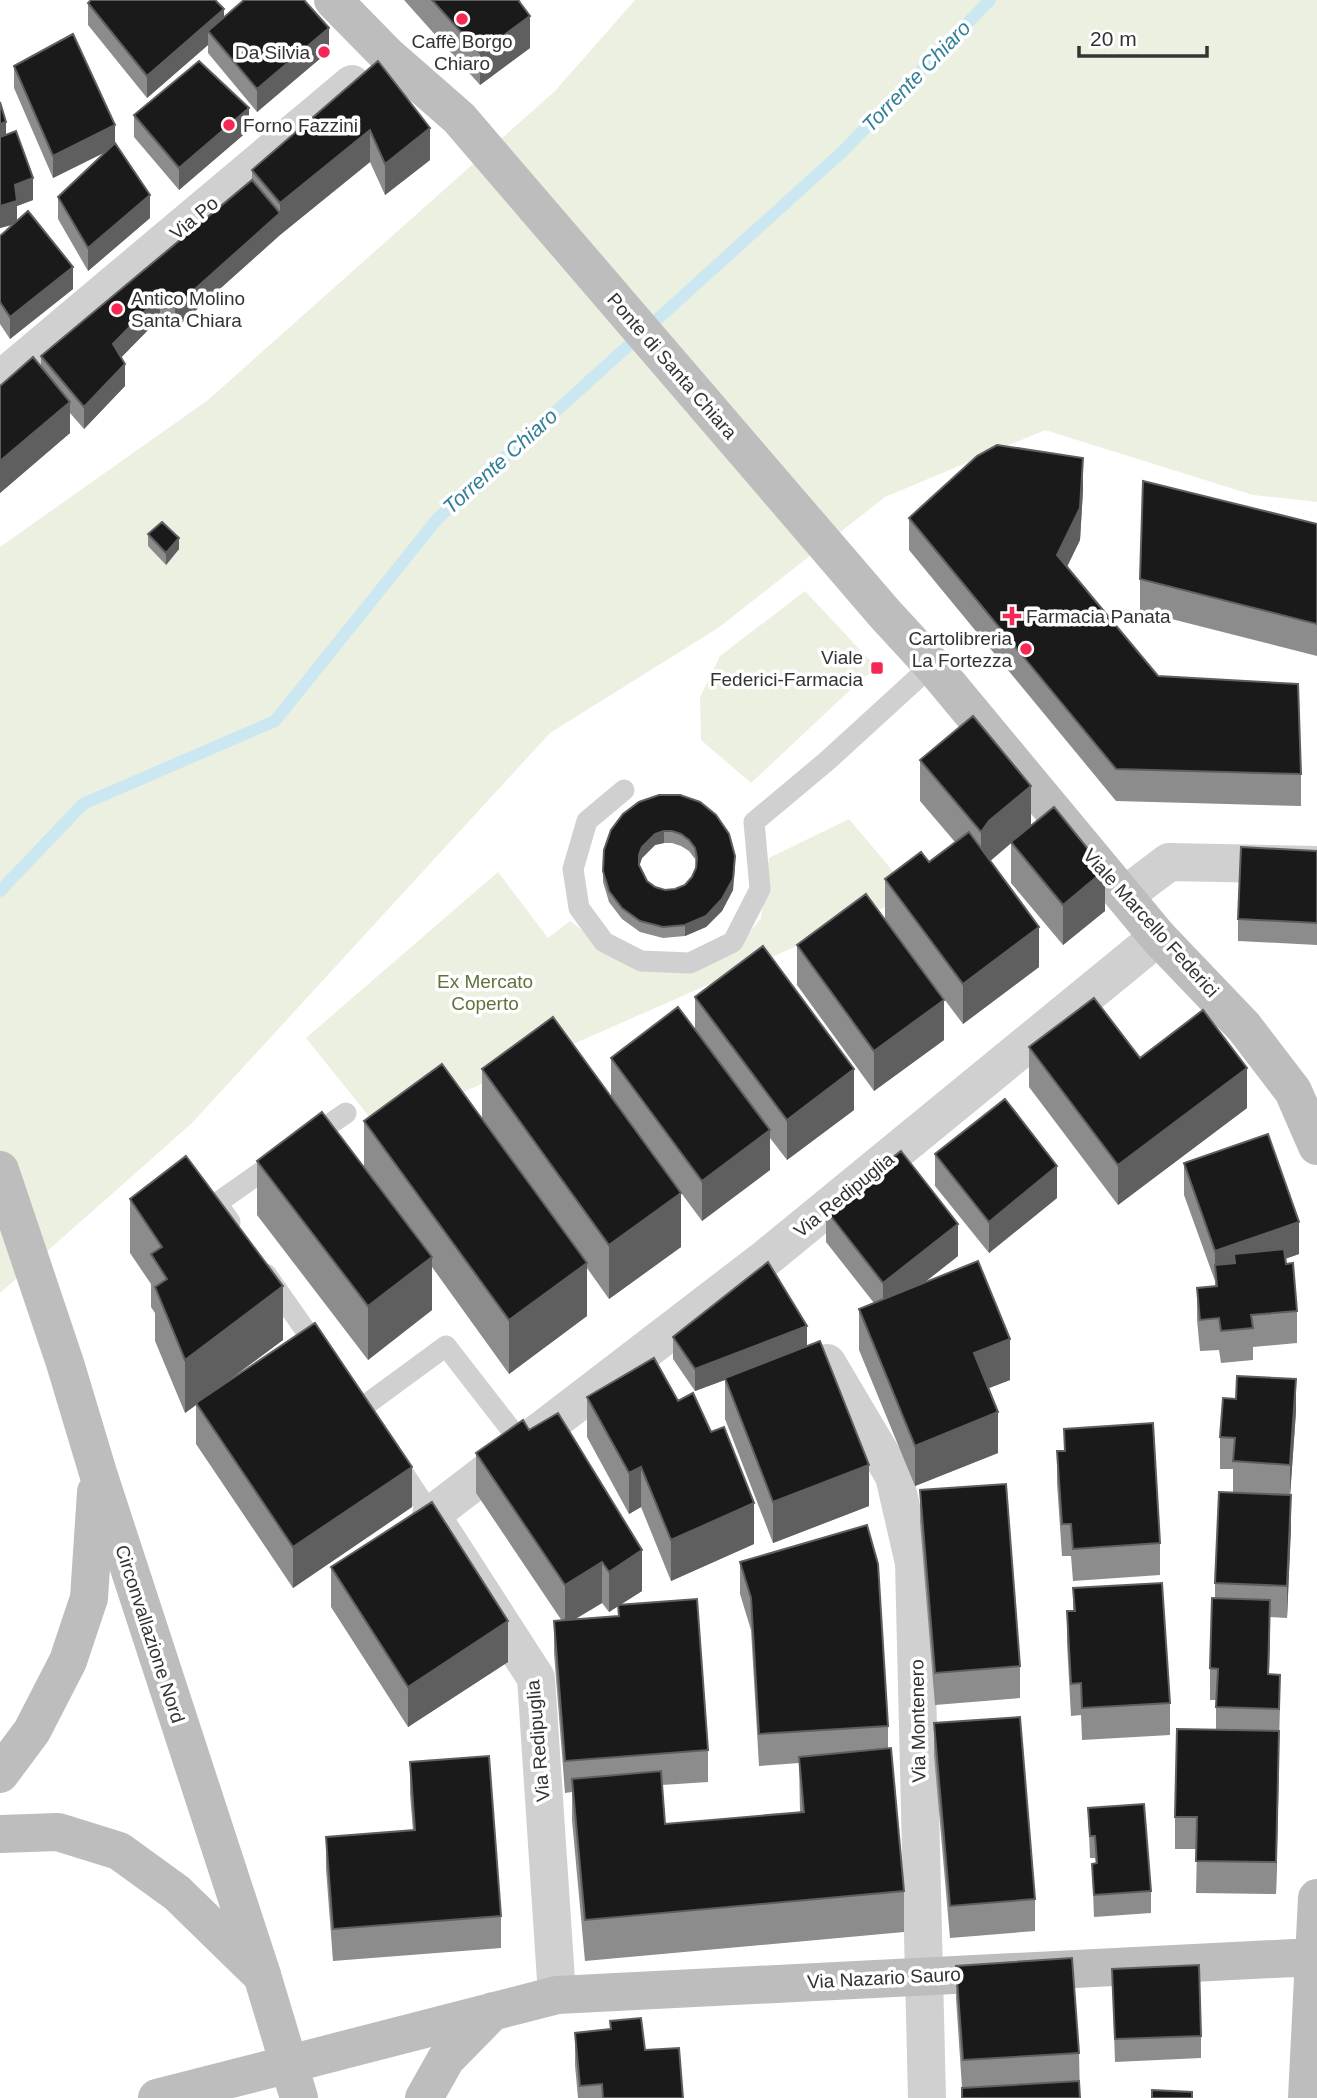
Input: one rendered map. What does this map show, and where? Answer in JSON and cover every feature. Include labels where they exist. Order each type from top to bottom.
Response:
[{"type":"street","name":"Ponte di Santa Chiara","points":[[333,0],[387,55],[459,118],[885,614]]},
{"type":"street","name":"Via Po","points":[[0,380],[387,55]]},
{"type":"street","name":"Viale Marcello Federici","points":[[885,614],[932,665],[1158,937],[1244,1027],[1293,1091],[1317,1146]]},
{"type":"street","points":[[1124,896],[1169,862],[1317,865]]},
{"type":"street","name":"Via Redipuglia","points":[[557,1995],[536,1678],[431,1515],[766,1258],[1158,937]]},
{"type":"street","name":"Circonvallazione Nord","points":[[0,1170],[65,1363],[97,1473],[262,1976],[299,2098]]},
{"type":"street","name":"Via Montenero","points":[[827,1363],[894,1476],[914,1563],[927,2098]]},
{"type":"street","points":[[0,1774],[32,1731],[68,1661],[89,1598],[97,1473]]},
{"type":"street","points":[[0,1834],[58,1832],[119,1851],[177,1893],[262,1976]]},
{"type":"street","points":[[1307,2098],[1317,1898]]},
{"type":"street","name":"Via Nazario Sauro","points":[[157,2098],[557,1995],[1315,1956]]},
{"type":"street","points":[[425,2098],[446,2059],[495,2010]]},
{"type":"lane","points":[[624,790],[587,821],[573,869],[579,908],[604,942],[641,961],[690,963],[733,942],[760,889],[754,822],[827,761],[932,665]]},
{"type":"lane","points":[[241,1237],[217,1203],[346,1113]]},
{"type":"lane","points":[[257,1260],[328,1363]]},
{"type":"lane","name":"Via Redipuglia","points":[[431,1515],[356,1403],[446,1346],[523,1445]]},
{"type":"green space","points":[[635,0],[1317,0],[1317,502],[1253,495],[1045,430],[885,497],[718,628],[550,733],[192,1123],[0,1293],[0,547],[208,400],[555,91]]},
{"type":"green space","points":[[805,591],[877,668],[751,783],[701,740],[700,697],[720,656]]},
{"type":"green space","name":"Ex Mercato Coperto","points":[[849,819],[913,895],[379,1129],[306,1038],[498,872],[548,938],[570,921],[634,968],[738,947],[761,918],[769,858]]},
{"type":"building","points":[[91,0],[215,0],[224,9],[147,76],[88,3]]},
{"type":"building","points":[[244,0],[304,0],[329,28],[257,89],[208,31]]},
{"type":"building","points":[[432,0],[518,0],[530,16],[480,53]]},
{"type":"building","points":[[73,34],[115,125],[53,156],[14,66]]},
{"type":"building","points":[[199,61],[249,108],[179,168],[134,115]]},
{"type":"building","points":[[378,61],[430,128],[385,164],[370,130],[280,203],[252,170]]},
{"type":"building","points":[[0,102],[6,122],[0,124]]},
{"type":"building","points":[[16,131],[33,178],[15,185],[17,201],[0,206],[0,137]]},
{"type":"building","points":[[115,143],[150,195],[88,248],[58,197]]},
{"type":"building","points":[[252,180],[280,213],[175,307],[160,292],[152,304],[113,344],[125,364],[84,407],[41,356]]},
{"type":"building","points":[[28,211],[73,267],[10,317],[0,302],[0,236]]},
{"type":"building","points":[[33,357],[70,402],[0,461],[0,386]]},
{"type":"building","points":[[997,445],[1083,458],[1080,508],[1057,555],[1158,676],[1298,684],[1301,774],[1116,769],[909,518],[977,456]]},
{"type":"building","points":[[1143,481],[1317,524],[1317,624],[1140,579]]},
{"type":"building","points":[[162,522],[179,538],[166,553],[148,534]]},
{"type":"building","points":[[973,716],[1031,786],[989,821],[981,832],[920,760]]},
{"type":"building","points":[[659,795],[680,795],[700,802],[716,815],[729,834],[735,856],[733,879],[722,899],[706,916],[685,925],[663,927],[640,921],[622,908],[609,891],[603,871],[604,850],[611,830],[623,814],[639,802]],"holes":[[[672,831],[681,834],[695,848],[696,868],[685,885],[665,890],[647,881],[639,865],[639,855],[642,847],[655,834]]]},
{"type":"building","points":[[1054,807],[1105,870],[1063,905],[1011,842]]},
{"type":"building","points":[[969,832],[1039,927],[963,984],[885,879],[921,852],[929,862]]},
{"type":"building","points":[[1241,847],[1317,851],[1317,923],[1238,919]]},
{"type":"building","points":[[866,894],[944,1000],[874,1051],[797,945]]},
{"type":"building","points":[[763,946],[854,1069],[787,1120],[695,997]]},
{"type":"building","points":[[1094,998],[1140,1058],[1203,1010],[1247,1068],[1118,1165],[1029,1047]]},
{"type":"building","points":[[678,1007],[770,1130],[702,1181],[611,1058]]},
{"type":"building","points":[[553,1017],[681,1193],[609,1245],[482,1069]]},
{"type":"building","points":[[442,1064],[587,1263],[509,1320],[364,1121]]},
{"type":"building","points":[[1005,1099],[1057,1166],[989,1222],[935,1154]]},
{"type":"building","points":[[322,1112],[432,1257],[368,1306],[257,1161]]},
{"type":"building","points":[[1268,1134],[1299,1222],[1215,1251],[1184,1163]]},
{"type":"building","points":[[901,1151],[958,1224],[883,1283],[826,1210]]},
{"type":"building","points":[[186,1156],[283,1286],[185,1360],[155,1287],[167,1279],[151,1254],[162,1247],[130,1199]]},
{"type":"building","points":[[1284,1249],[1286,1264],[1293,1263],[1297,1311],[1251,1315],[1253,1328],[1221,1331],[1219,1318],[1200,1320],[1197,1288],[1217,1286],[1215,1265],[1235,1263],[1234,1254]]},
{"type":"building","points":[[978,1261],[1010,1339],[974,1353],[998,1412],[915,1446],[859,1309]]},
{"type":"building","points":[[768,1262],[807,1326],[695,1369],[673,1337]]},
{"type":"building","points":[[315,1323],[412,1467],[293,1547],[196,1403]]},
{"type":"building","points":[[820,1341],[869,1465],[773,1502],[725,1378]]},
{"type":"building","points":[[654,1358],[678,1401],[693,1393],[711,1432],[724,1427],[754,1503],[671,1540],[641,1467],[629,1473],[587,1397]]},
{"type":"building","points":[[1237,1376],[1296,1379],[1290,1465],[1233,1461],[1235,1438],[1220,1437],[1223,1398],[1236,1399]]},
{"type":"building","points":[[558,1413],[642,1550],[609,1572],[602,1562],[565,1585],[476,1453],[523,1420],[529,1430]]},
{"type":"building","points":[[1153,1423],[1160,1543],[1073,1549],[1071,1524],[1062,1524],[1057,1451],[1065,1451],[1064,1429]]},
{"type":"building","points":[[1006,1484],[1020,1666],[935,1673],[920,1490]]},
{"type":"building","points":[[1219,1492],[1291,1495],[1287,1586],[1215,1583]]},
{"type":"building","points":[[432,1502],[508,1621],[408,1687],[331,1567]]},
{"type":"building","points":[[867,1525],[878,1564],[888,1726],[759,1734],[751,1598],[740,1562]]},
{"type":"building","points":[[1162,1583],[1170,1703],[1082,1708],[1081,1683],[1071,1684],[1067,1611],[1075,1611],[1073,1588]]},
{"type":"building","points":[[1212,1598],[1270,1600],[1268,1674],[1280,1675],[1279,1709],[1216,1707],[1218,1669],[1210,1668]]},
{"type":"building","points":[[697,1599],[708,1750],[565,1761],[554,1621],[619,1616],[618,1605]]},
{"type":"building","points":[[1020,1717],[1035,1899],[950,1906],[934,1723]]},
{"type":"building","points":[[1177,1729],[1279,1731],[1276,1862],[1196,1861],[1197,1817],[1175,1817]]},
{"type":"building","points":[[891,1748],[904,1891],[585,1920],[572,1779],[661,1771],[665,1824],[804,1812],[799,1757]]},
{"type":"building","points":[[489,1756],[501,1916],[333,1929],[326,1837],[415,1830],[410,1762]]},
{"type":"building","points":[[1144,1804],[1151,1891],[1094,1895],[1092,1864],[1097,1863],[1095,1836],[1090,1836],[1088,1808]]},
{"type":"building","points":[[1072,1958],[1079,2053],[963,2060],[956,1966]]},
{"type":"building","points":[[1199,1965],[1201,2036],[1115,2039],[1112,1969]]},
{"type":"building","points":[[641,2018],[645,2050],[679,2048],[683,2098],[603,2098],[602,2084],[580,2086],[575,2033],[611,2029],[610,2021]]},
{"type":"building","points":[[1079,2081],[1080,2098],[962,2098],[962,2088]]},
{"type":"building","points":[[1152,2090],[1192,2092],[1192,2098],[1152,2098]]},
{"type":"waterway","name":"Torrente Chiaro","points":[[0,891],[83,804],[275,721],[438,518],[842,152],[990,0]]},
{"type":"place","name":"Caffè Borgo Chiaro","points":[[462,19]]},
{"type":"place","name":"Da Silvia","points":[[324,52]]},
{"type":"place","name":"Forno Fazzini","points":[[229,125]]},
{"type":"place","name":"Antico Molino Santa Chiara","points":[[117,309]]},
{"type":"place","name":"Farmacia Panata","points":[[1012,616]]},
{"type":"place","name":"Cartolibreria La Fortezza","points":[[1026,649]]},
{"type":"place","name":"Viale Federici-Farmacia","points":[[877,668]]}]
